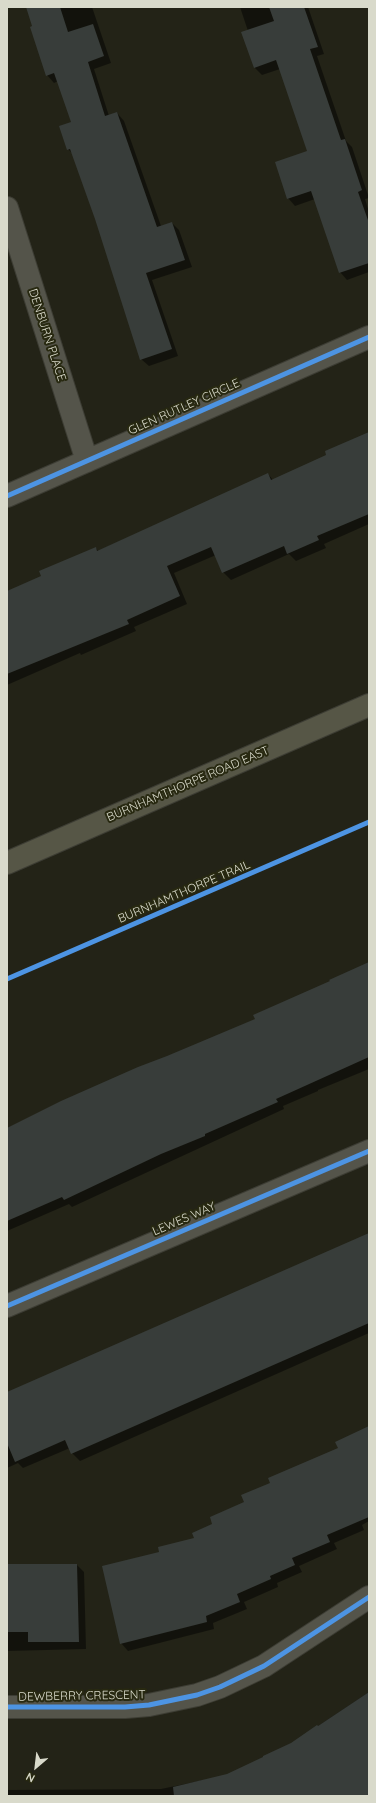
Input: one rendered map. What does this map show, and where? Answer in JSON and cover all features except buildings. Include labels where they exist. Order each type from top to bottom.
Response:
[{"type":"main road","name":"BURNHAMTHORPE ROAD EAST","points":[[7,863],[369,705]]},
{"type":"street","name":"DENBURN PLACE","points":[[7,208],[87,461]]},
{"type":"street","name":"GLEN RUTLEY CIRCLE","points":[[7,496],[369,337]]},
{"type":"street","name":"LEWES WAY","points":[[7,1306],[369,1151]]},
{"type":"street","name":"DEWBERRY CRESCENT","points":[[7,1707],[125,1707],[156,1704],[197,1695],[220,1687],[264,1666],[369,1597]]},
{"type":"cycle path","points":[[7,496],[369,337]]},
{"type":"cycle path","name":"BURNHAMTHORPE TRAIL","points":[[7,979],[369,822]]},
{"type":"cycle path","points":[[7,1306],[369,1151]]},
{"type":"cycle path","points":[[7,1707],[125,1707],[149,1705],[197,1695],[220,1687],[264,1666],[369,1597]]}]
